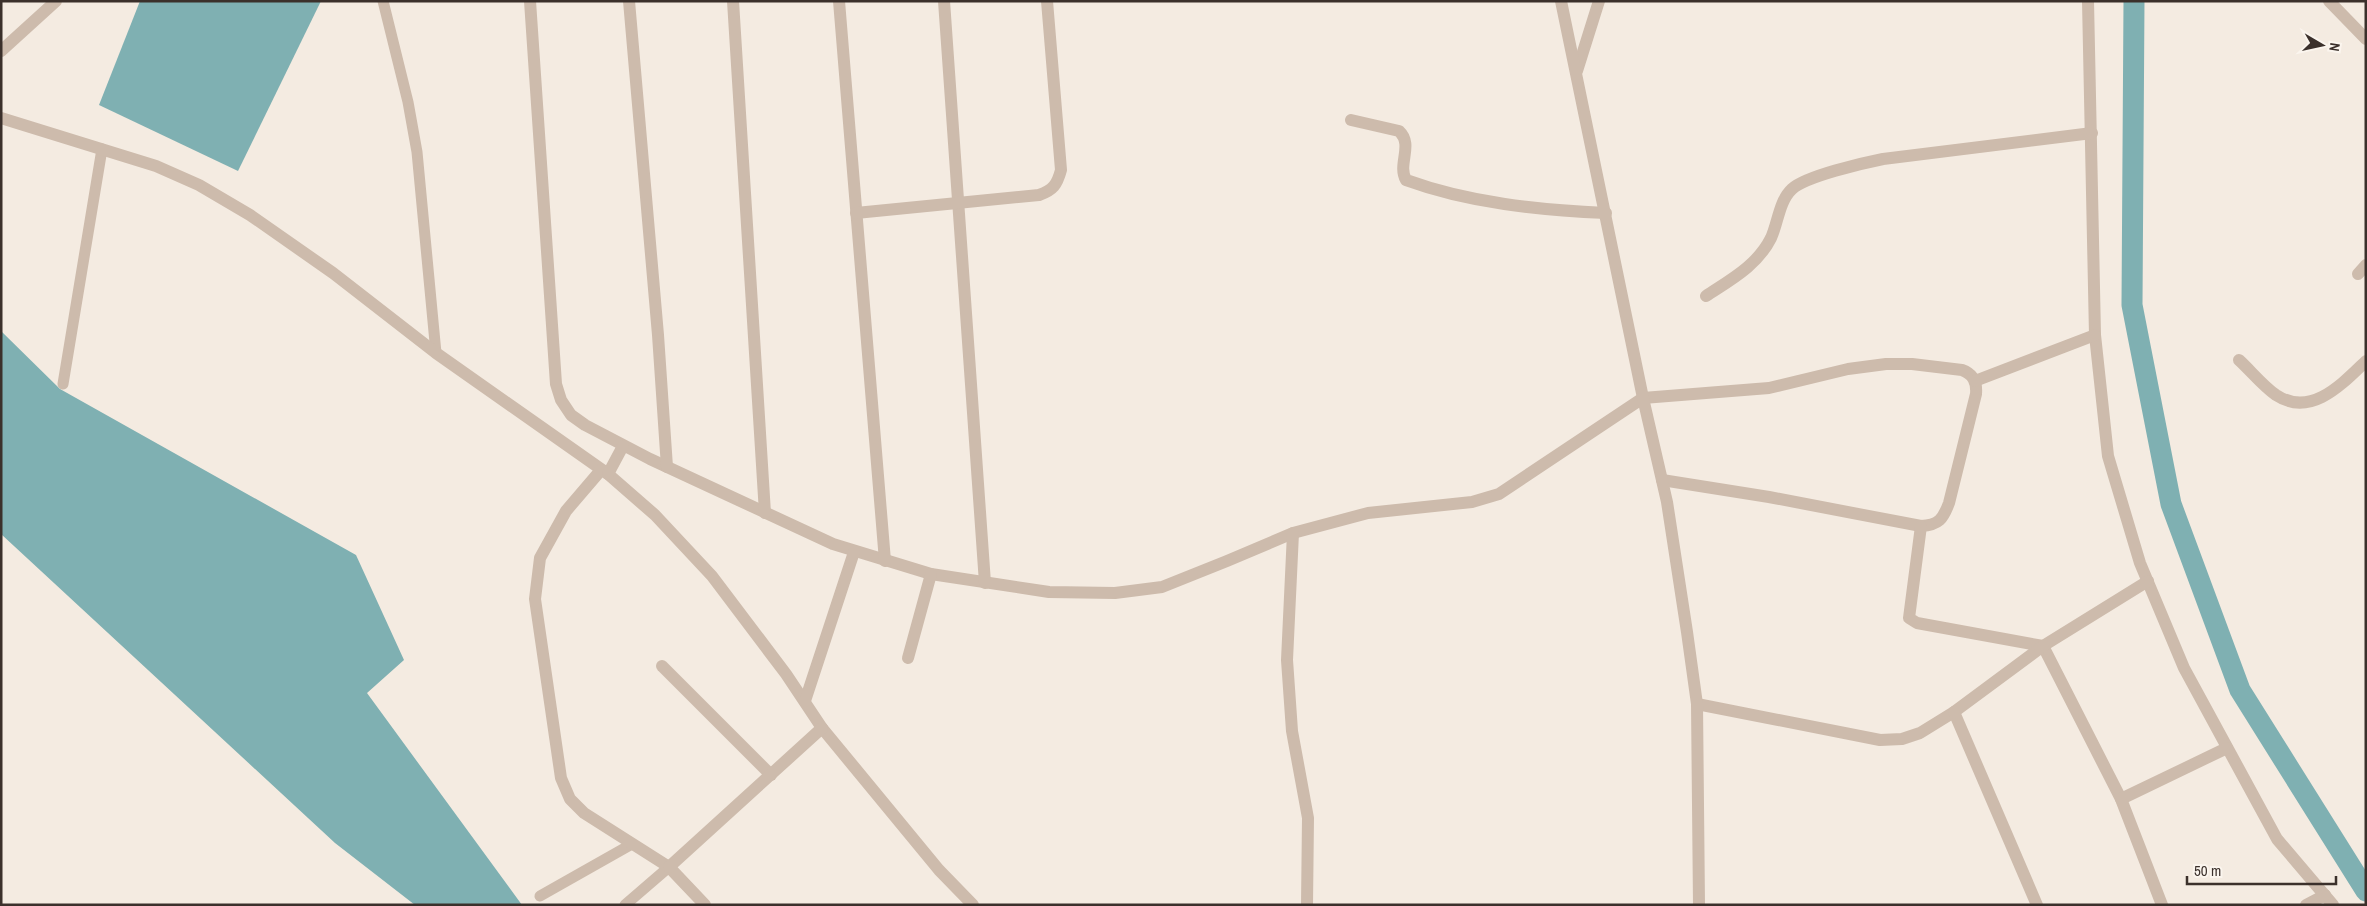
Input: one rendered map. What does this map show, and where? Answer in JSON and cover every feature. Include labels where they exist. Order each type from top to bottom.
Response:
[{"type":"street","points":[[1,51],[56,1]]},
{"type":"street","points":[[530,1],[556,384],[561,400],[571,415],[623,446],[765,513],[854,552],[931,574],[1049,592],[1115,593],[1162,587],[1228,562],[1293,532],[1368,513],[1472,502],[1499,494],[1643,398],[1769,388],[1848,369],[1886,364],[1912,364],[1962,370],[1968,372],[1975,381],[1976,394],[1950,503],[1944,518],[1934,525],[1921,526],[1769,497],[1662,480]]},
{"type":"street","points":[[629,1],[658,335],[666,467]]},
{"type":"street","points":[[733,1],[765,513]]},
{"type":"street","points":[[839,1],[885,561]]},
{"type":"street","points":[[944,1],[985,582]]},
{"type":"street","points":[[856,213],[1038,195],[1050,191],[1057,184],[1061,170],[1048,1]]},
{"type":"street","points":[[1562,1],[1643,398],[1662,480],[1697,704],[1700,905]]},
{"type":"street","points":[[1577,71],[1599,1]]},
{"type":"street","points":[[2088,1],[2095,335],[2108,456],[2140,563],[2184,668],[2277,839],[2333,905]]},
{"type":"street","points":[[2329,1],[2366,38]]},
{"type":"street","points":[[1,118],[156,166],[199,185],[250,215],[334,273],[436,353],[604,472],[655,515],[712,576],[822,728],[939,870],[973,905]]},
{"type":"street","points":[[1351,120],[1399,131],[1404,136],[1406,145],[1403,169],[1406,180],[1490,201],[1550,211],[1606,213]]},
{"type":"street","points":[[1706,296],[1749,267],[1759,257],[1772,236],[1785,198],[1796,186],[1850,165],[1883,158],[2092,132]]},
{"type":"street","points":[[1975,381],[2095,335]]},
{"type":"street","points":[[2239,360],[2276,395],[2294,404],[2316,400],[2343,382],[2366,360]]},
{"type":"street","points":[[623,446],[604,472],[566,511],[540,558],[534,599],[562,778],[570,799],[584,813],[668,867],[705,905]]},
{"type":"street","points":[[1921,526],[1909,618],[1917,623],[2043,646]]},
{"type":"street","points":[[1293,532],[1287,660],[1292,731],[1308,818],[1307,905]]},
{"type":"street","points":[[804,701],[854,552]]},
{"type":"street","points":[[908,658],[931,574]]},
{"type":"street","points":[[1697,704],[1880,740],[1902,739],[1920,733],[1954,712],[2043,646],[2148,581]]},
{"type":"street","points":[[2043,646],[2121,799],[2162,905]]},
{"type":"street","points":[[662,666],[771,774]]},
{"type":"street","points":[[1954,712],[2037,905]]},
{"type":"street","points":[[668,867],[822,728]]},
{"type":"street","points":[[2121,799],[2227,748]]},
{"type":"street","points":[[2306,905],[2325,895]]},
{"type":"lane","points":[[383,1],[408,102],[417,152],[436,353]]},
{"type":"lane","points":[[63,384],[102,149]]},
{"type":"lane","points":[[540,896],[632,844]]},
{"type":"lane","points":[[625,905],[668,867]]},
{"type":"water","points":[[140,1],[321,1],[238,171],[99,105]]},
{"type":"water","points":[[1,331],[60,389],[356,555],[404,660],[367,693],[522,905],[415,905],[335,843],[1,534]]},
{"type":"waterway","points":[[2134,1],[2132,305],[2171,504],[2240,690],[2366,891]]}]
